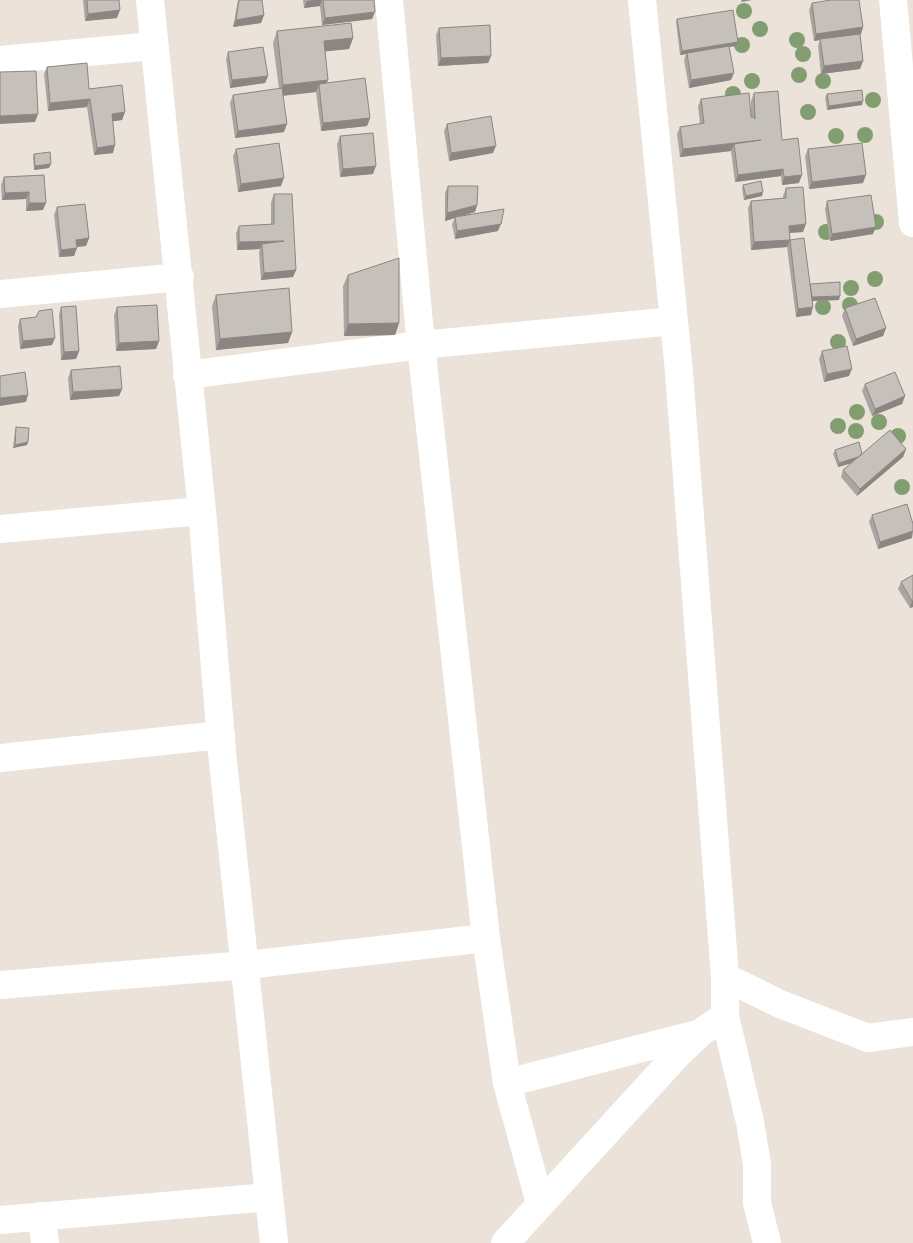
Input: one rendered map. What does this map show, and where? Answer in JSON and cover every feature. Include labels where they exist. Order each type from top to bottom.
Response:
[{"type":"street","points":[[150,0],[180,276],[187,375],[202,511],[221,735],[274,1243]]},
{"type":"street","points":[[389,0],[421,345],[486,938],[507,1083],[540,1204]]},
{"type":"street","points":[[642,0],[674,321],[725,977],[725,1016],[750,1122],[757,1164],[757,1203],[767,1243]]},
{"type":"street","points":[[893,0],[913,223]]},
{"type":"street","points":[[0,60],[154,46]]},
{"type":"street","points":[[0,294],[180,276]]},
{"type":"street","points":[[187,375],[421,345],[674,321]]},
{"type":"street","points":[[0,529],[202,511]]},
{"type":"street","points":[[0,758],[221,735]]},
{"type":"street","points":[[0,984],[246,965],[486,938]]},
{"type":"street","points":[[725,977],[780,1004],[868,1038],[913,1032]]},
{"type":"street","points":[[512,1240],[540,1204],[700,1033],[725,1016]]},
{"type":"street","points":[[507,1083],[700,1033]]},
{"type":"street","points":[[0,1220],[269,1197]]},
{"type":"street","points":[[42,1216],[45,1243]]},
{"type":"building","points":[[87,0],[119,0],[120,10],[88,14]]},
{"type":"building","points":[[239,0],[262,0],[264,15],[236,20]]},
{"type":"building","points":[[323,0],[374,0],[375,12],[325,18]]},
{"type":"building","points":[[831,0],[859,0],[863,27],[816,34],[812,3]]},
{"type":"building","points":[[733,10],[738,42],[682,51],[677,19]]},
{"type":"building","points":[[351,23],[353,38],[324,41],[328,80],[283,85],[277,31]]},
{"type":"building","points":[[490,25],[491,56],[441,58],[439,28]]},
{"type":"building","points":[[860,34],[863,61],[824,66],[820,39]]},
{"type":"building","points":[[729,46],[734,73],[691,80],[687,53]]},
{"type":"building","points":[[263,47],[268,76],[232,80],[228,52]]},
{"type":"building","points":[[87,63],[89,89],[122,85],[125,112],[112,114],[115,145],[97,148],[90,99],[50,103],[47,67]]},
{"type":"building","points":[[36,71],[38,114],[0,116],[0,72]]},
{"type":"building","points":[[365,78],[370,118],[323,123],[319,84]]},
{"type":"building","points":[[282,88],[287,124],[238,131],[233,95]]},
{"type":"building","points":[[862,90],[863,101],[829,106],[827,94]]},
{"type":"building","points":[[778,91],[782,140],[798,138],[802,175],[784,177],[783,169],[738,175],[734,144],[761,140],[683,149],[680,127],[704,123],[701,99],[749,93],[751,117],[755,117],[754,93]]},
{"type":"building","points":[[491,116],[496,146],[451,153],[447,124]]},
{"type":"building","points":[[373,133],[376,166],[343,169],[340,136]]},
{"type":"building","points":[[279,143],[284,178],[241,184],[236,149]]},
{"type":"building","points":[[862,143],[866,175],[812,182],[808,149]]},
{"type":"building","points":[[50,152],[51,164],[35,166],[34,154]]},
{"type":"building","points":[[44,175],[46,203],[29,203],[29,192],[5,193],[4,177]]},
{"type":"building","points":[[761,181],[763,192],[746,196],[743,185]]},
{"type":"building","points":[[448,186],[478,186],[477,205],[447,213]]},
{"type":"building","points":[[803,187],[806,224],[789,226],[790,240],[754,242],[751,201],[786,198],[786,188]]},
{"type":"building","points":[[274,194],[292,194],[296,270],[264,273],[262,244],[284,241],[239,242],[239,226],[274,224]]},
{"type":"building","points":[[871,195],[876,227],[832,234],[827,201]]},
{"type":"building","points":[[85,204],[89,238],[76,240],[77,248],[61,250],[57,207]]},
{"type":"building","points":[[504,209],[501,224],[457,231],[455,217]]},
{"type":"building","points":[[804,238],[813,307],[798,309],[790,240]]},
{"type":"building","points":[[399,258],[399,323],[348,324],[348,275]]},
{"type":"building","points":[[840,282],[840,296],[812,297],[810,284]]},
{"type":"building","points":[[289,288],[292,332],[220,339],[216,295]]},
{"type":"building","points":[[875,298],[886,328],[856,339],[845,308]]},
{"type":"building","points":[[157,305],[159,341],[119,343],[117,307]]},
{"type":"building","points":[[76,306],[79,351],[64,352],[61,307]]},
{"type":"building","points":[[52,309],[55,338],[23,341],[20,319],[36,317],[39,311]]},
{"type":"building","points":[[847,346],[852,369],[827,374],[822,351]]},
{"type":"building","points":[[120,366],[122,389],[73,392],[71,370]]},
{"type":"building","points":[[25,372],[28,395],[0,398],[0,376]]},
{"type":"building","points":[[895,372],[905,396],[875,409],[865,384]]},
{"type":"building","points":[[16,427],[29,428],[28,442],[15,445]]},
{"type":"building","points":[[890,430],[906,449],[860,489],[843,470]]},
{"type":"building","points":[[859,442],[862,454],[839,463],[835,450]]},
{"type":"building","points":[[907,504],[913,524],[913,531],[880,542],[872,515]]},
{"type":"building","points":[[913,575],[913,601],[912,601],[901,582]]}]
